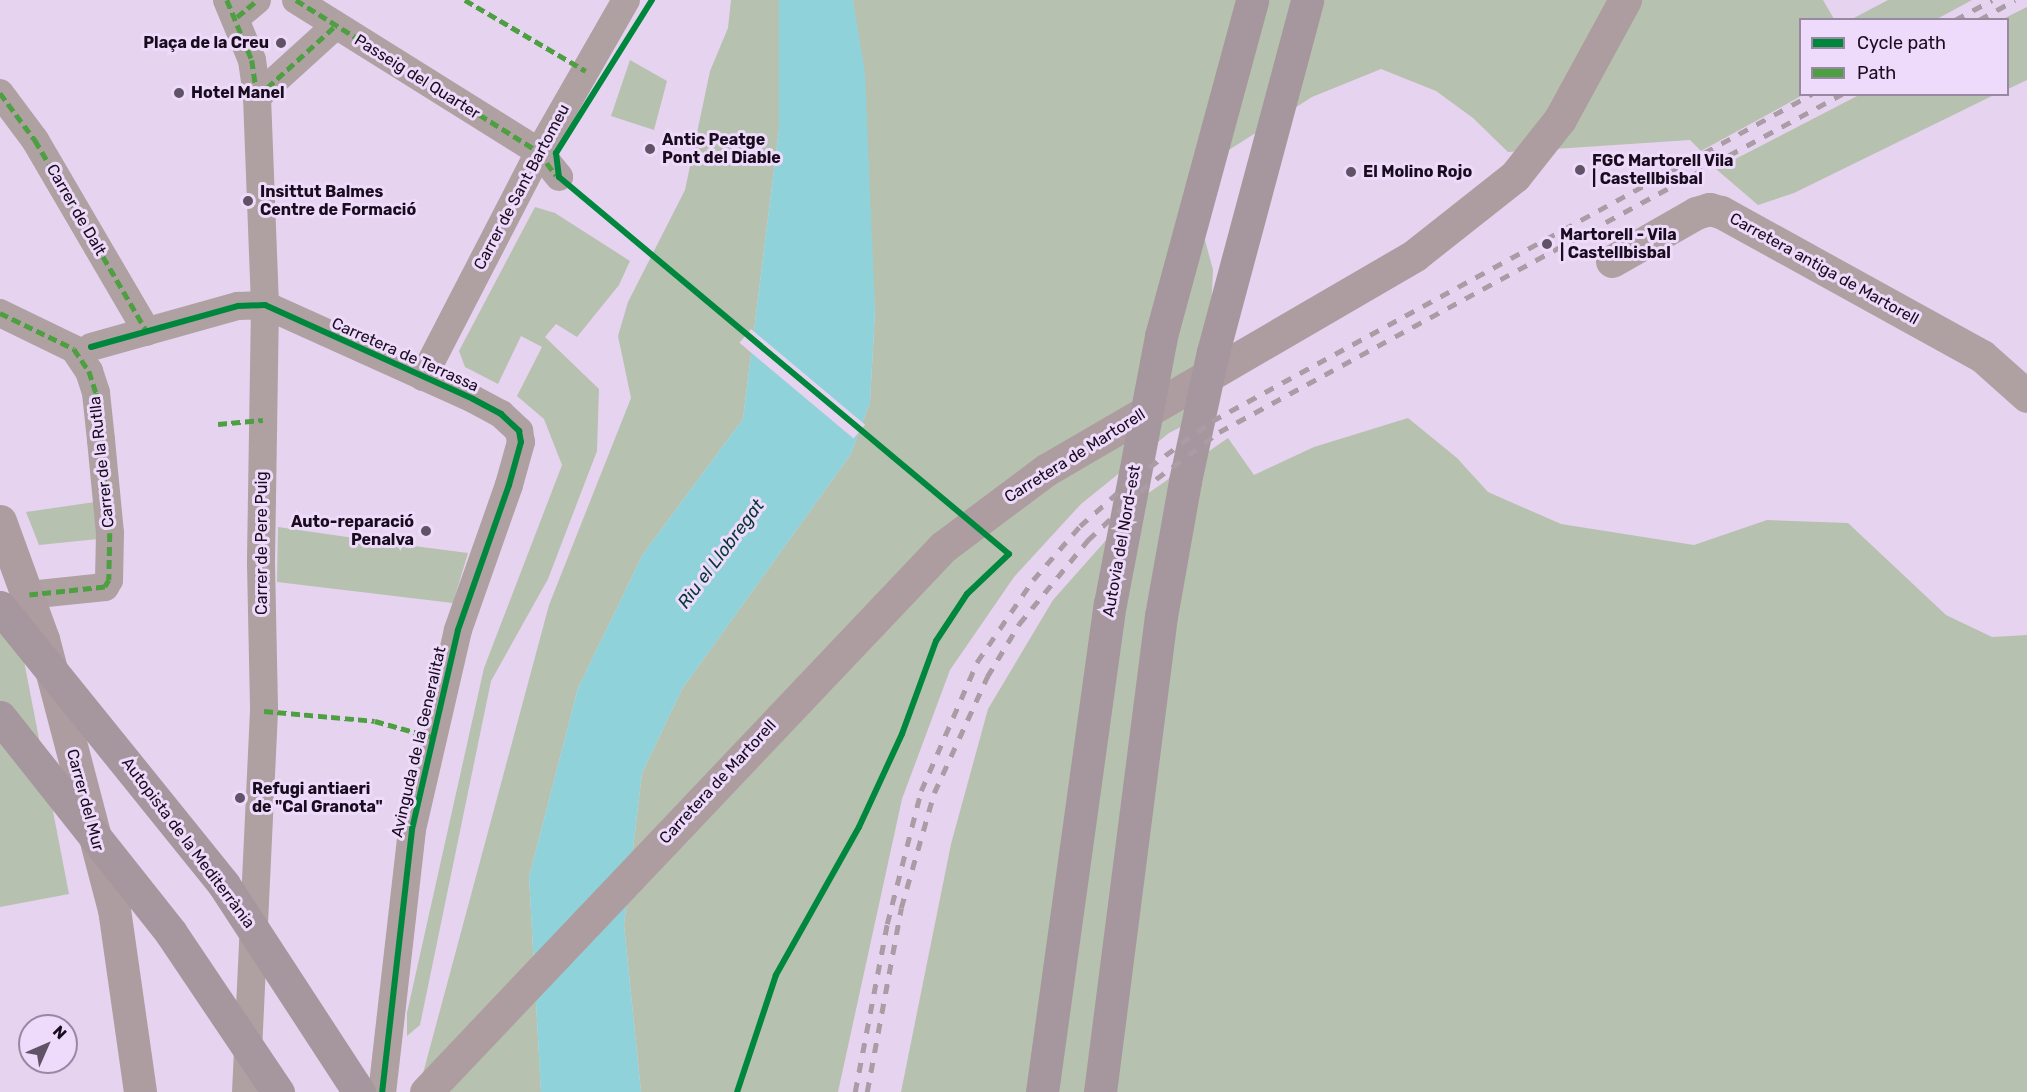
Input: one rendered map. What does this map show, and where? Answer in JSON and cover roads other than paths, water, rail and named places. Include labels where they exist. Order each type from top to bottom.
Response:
[{"type":"highway","name":"Autovia del Nord-est","points":[[1042,1092],[1110,604],[1161,336],[1251,1]]},
{"type":"highway","points":[[1100,1092],[1161,616],[1213,352],[1304,8]]},
{"type":"highway","name":"Autopista de la Mediterrània","points":[[15,601],[224,885],[359,1092]]},
{"type":"highway","points":[[0,717],[171,933],[278,1092]]},
{"type":"main road","name":"Carretera de Martorell","points":[[426,1092],[925,564],[1046,470],[1370,282],[1486,202],[1515,176],[1560,118],[1625,0]]},
{"type":"main road","name":"Carrer del Mur","points":[[0,521],[15,601],[114,909],[139,1090]]},
{"type":"street","name":"Passeig del Quarter","points":[[296,0],[539,152],[559,177]]},
{"type":"street","name":"Carrer de Sant Bartomeu","points":[[423,377],[539,152],[626,0]]},
{"type":"street","name":"Carrer de Pere Puig","points":[[241,6],[257,97],[265,305],[261,564],[264,711],[246,1092]]},
{"type":"street","points":[[257,97],[335,26]]},
{"type":"street","name":"Carrer de Dalt","points":[[0,93],[35,140],[147,332]]},
{"type":"street","name":"Carretera antiga de Martorell","points":[[1612,261],[1696,213],[1709,209],[1721,212],[1982,356],[2027,396]]},
{"type":"street","points":[[91,347],[238,306],[265,305]]},
{"type":"street","name":"Carretera de Terrassa","points":[[265,305],[501,414],[519,431],[521,442]]},
{"type":"street","name":"Carrer de la Rutlla","points":[[0,313],[74,349],[89,371],[100,428],[110,532],[109,579],[105,586],[15,601]]},
{"type":"street","name":"Avinguda de la Generalitat","points":[[382,1092],[400,922],[421,787],[458,630],[521,442]]},
{"type":"water","name":"Riu el Llobregat","points":[[779,0],[853,0],[865,73],[875,311],[870,402],[851,454],[682,689],[642,773],[624,925],[641,1092],[541,1092],[529,877],[578,688],[643,554],[743,419],[779,129]]},
{"type":"railway","points":[[1959,18],[1992,0]]},
{"type":"railway","points":[[1983,18],[2015,0]]},
{"type":"railway","points":[[855,1092],[887,924],[921,791],[977,662],[1033,580],[1080,526],[1133,479],[1212,421],[1808,96]]},
{"type":"railway","points":[[867,1092],[901,908],[934,793],[987,677],[1019,624],[1088,540],[1140,491],[1219,432],[1838,96]]},
{"type":"place","name":"Plaça de la Creu","points":[[281,43]]},
{"type":"place","name":"Hotel Manel","points":[[179,93]]},
{"type":"place","name":"Antic Peatge Pont del Diable","points":[[650,149]]},
{"type":"place","name":"FGC Martorell Vila | Castellbisbal","points":[[1580,170]]},
{"type":"place","name":"El Molino Rojo","points":[[1351,172]]},
{"type":"place","name":"Insittut Balmes Centre de Formació","points":[[248,201]]},
{"type":"place","name":"Martorell - Vila | Castellbisbal","points":[[1547,244]]},
{"type":"place","name":"Auto-reparació Penalva","points":[[426,531]]},
{"type":"place","name":"Refugi antiaeri de \"Cal Granota\"","points":[[240,798]]}]
